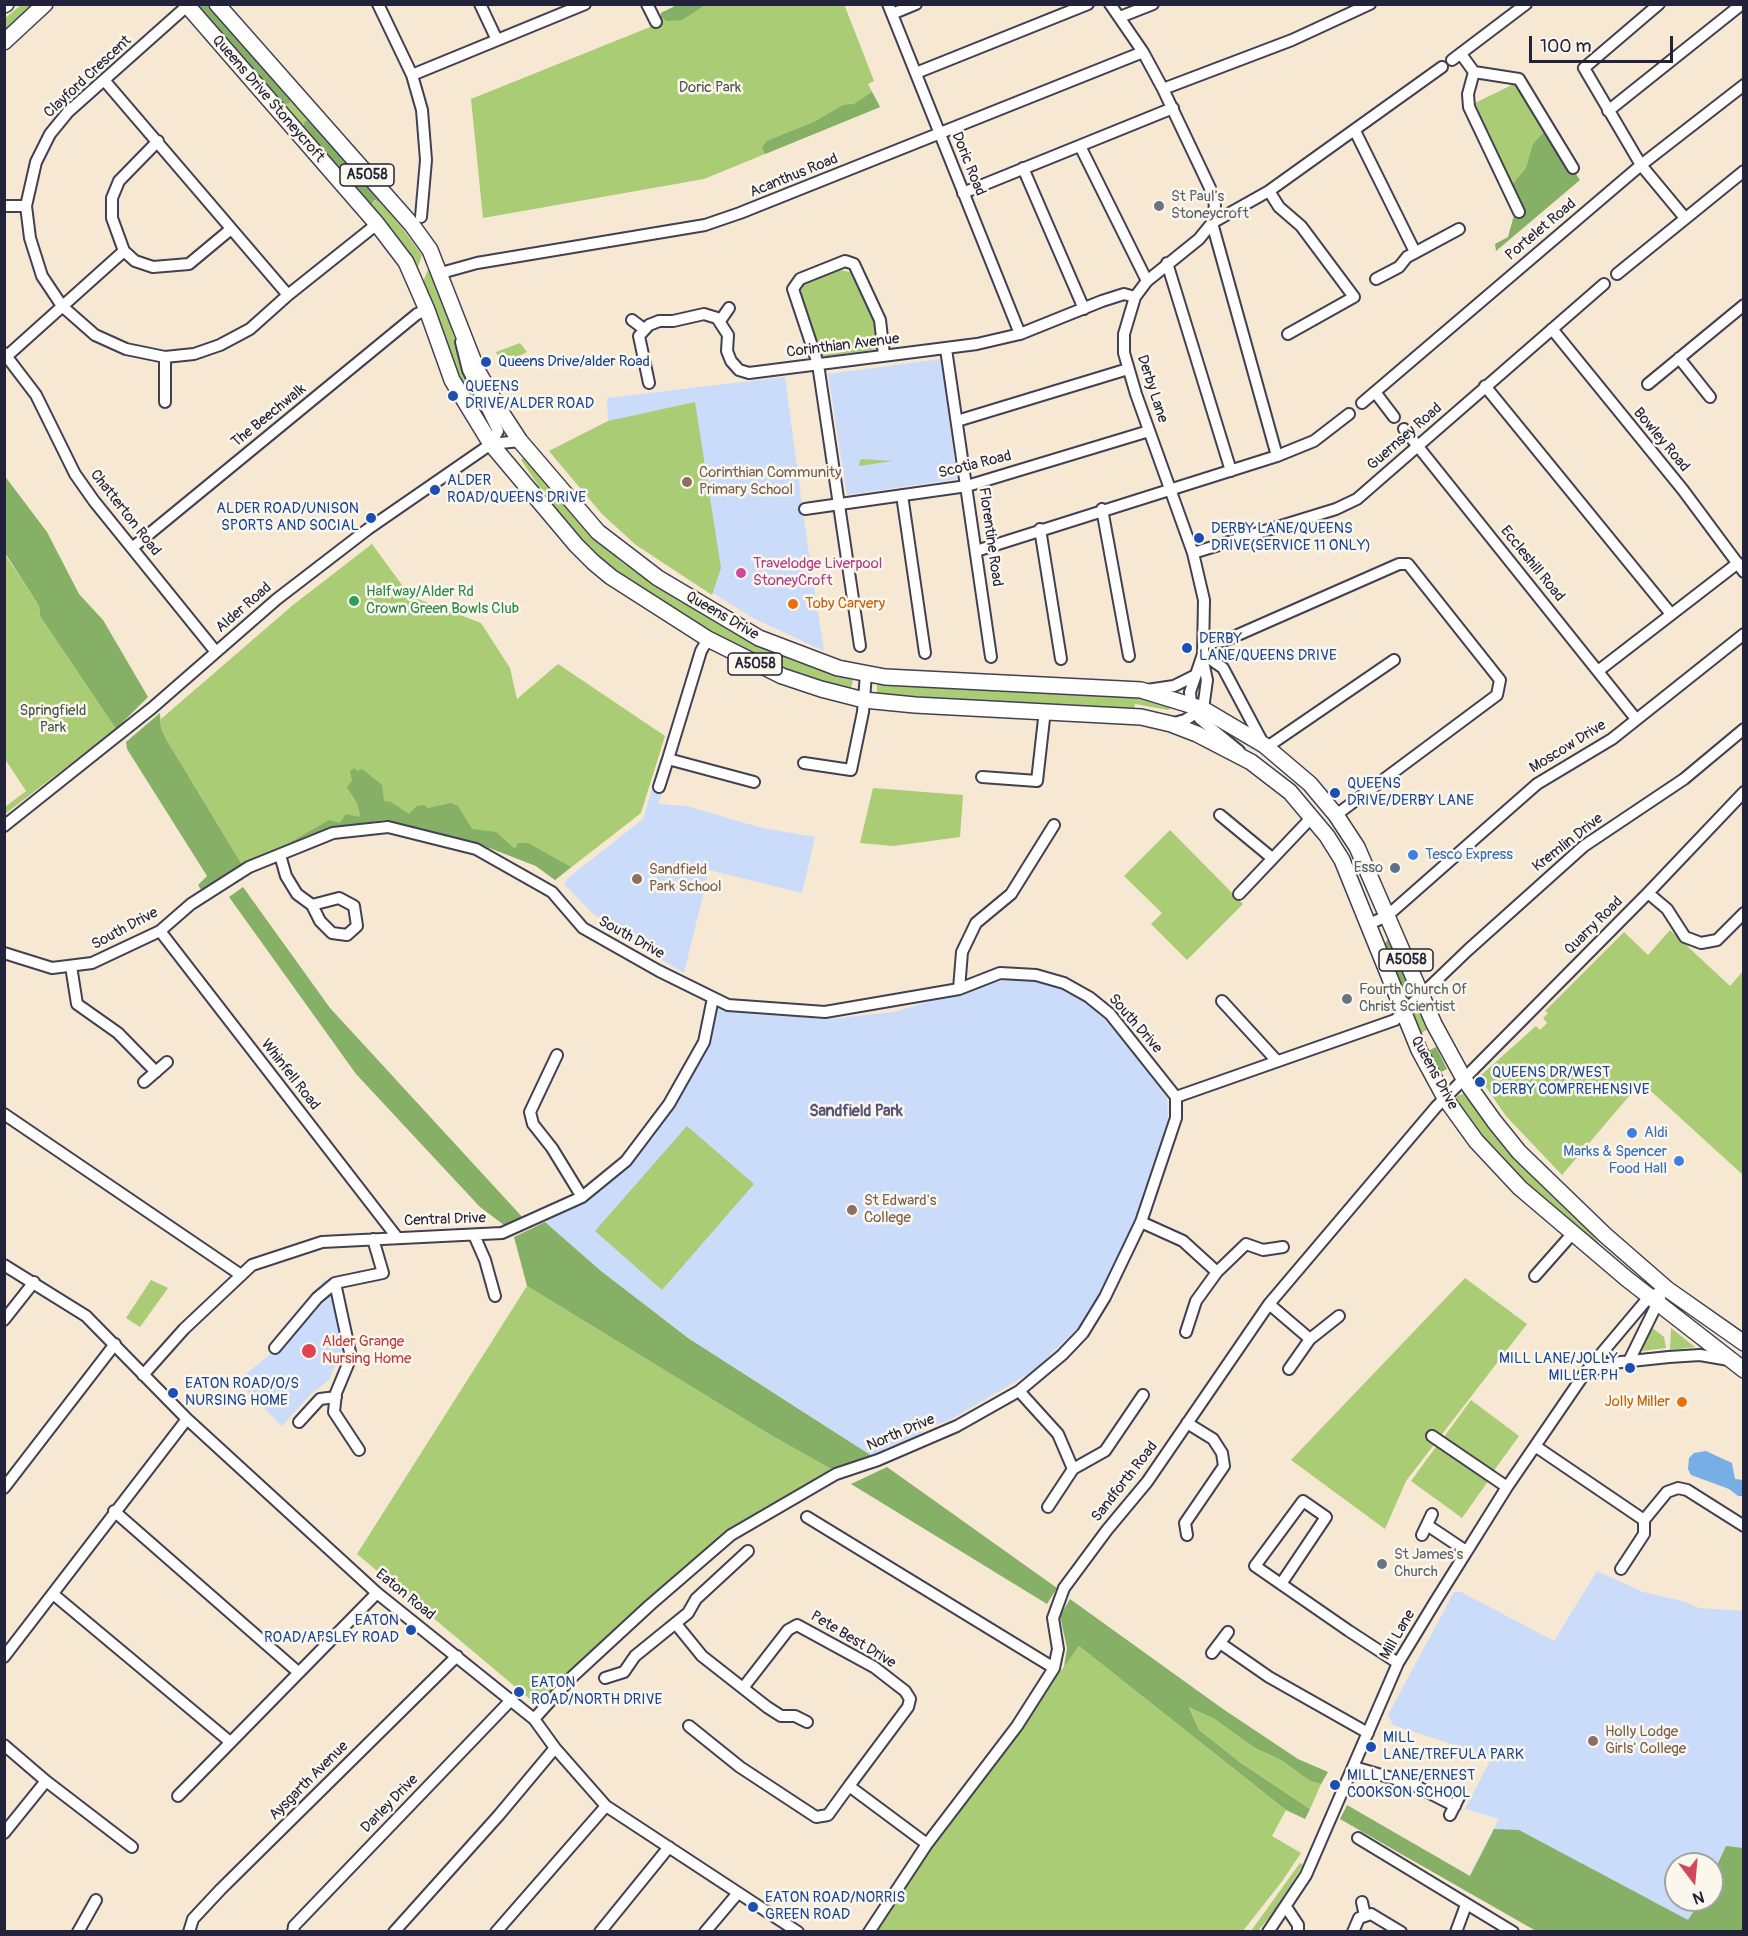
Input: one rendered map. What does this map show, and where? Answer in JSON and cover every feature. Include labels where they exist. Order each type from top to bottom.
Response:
[{"type":"highway","points":[[4,42],[45,4]]},
{"type":"highway","name":"Queens Drive Stoneycroft","points":[[217,4],[412,225],[430,250],[441,273],[477,370]]},
{"type":"highway","name":"Queens Drive Stoneycroft","points":[[187,5],[377,225],[405,262],[427,310],[452,380]]},
{"type":"highway","name":"Queens Drive","points":[[477,370],[520,441],[598,532],[658,578],[759,638],[814,660],[866,674],[1141,690],[1197,710],[1265,746],[1310,784],[1357,847],[1422,995],[1464,1079],[1519,1152],[1605,1235],[1667,1289],[1743,1343]]},
{"type":"highway","name":"Queens Drive","points":[[452,380],[491,444],[593,562],[611,577],[708,639],[782,676],[864,700],[1120,714],[1171,724],[1251,762],[1290,792],[1312,817],[1342,860],[1403,1013],[1445,1098],[1476,1141],[1520,1188],[1653,1300],[1737,1365]]},
{"type":"highway","points":[[1667,1289],[1668,1302],[1673,1316]]},
{"type":"street","points":[[378,4],[412,75],[422,110],[426,160],[421,217]]},
{"type":"street","points":[[480,4],[497,40]]},
{"type":"street","points":[[412,75],[567,8],[585,4]]},
{"type":"street","points":[[647,4],[656,22]]},
{"type":"street","points":[[890,9],[916,4]]},
{"type":"street","points":[[916,73],[1088,4]]},
{"type":"street","points":[[1110,4],[1143,51],[1173,108],[1210,188],[1216,210],[1212,223],[1277,456]]},
{"type":"street","points":[[1120,17],[1153,4]]},
{"type":"street","points":[[1163,89],[1293,40],[1370,4]]},
{"type":"street","points":[[1526,4],[1456,57],[1474,72],[1500,74],[1519,79],[1573,168]]},
{"type":"street","points":[[1659,4],[1584,68],[1641,165],[1685,218]]},
{"type":"street","points":[[1608,111],[1742,4]]},
{"type":"street","name":"Clayford Crescent","points":[[187,5],[68,112],[50,134],[36,162],[26,206],[30,238],[38,266],[62,306],[94,335],[126,349],[165,357],[194,354],[220,345],[250,329],[288,295],[377,225]]},
{"type":"street","name":"Doric Road","points":[[890,9],[1020,334]]},
{"type":"street","name":"Acanthus Road","points":[[441,273],[477,263],[705,225],[940,134],[1143,51]]},
{"type":"street","name":"Derby Lane","points":[[1197,710],[1207,681],[1203,651],[1204,600],[1193,553],[1128,369],[1124,334],[1135,297],[1147,280],[1199,239],[1212,223],[1269,191],[1355,132],[1442,67]]},
{"type":"street","points":[[1474,72],[1468,94],[1469,106],[1519,212]]},
{"type":"street","points":[[104,80],[288,295]]},
{"type":"street","name":"Portelet Road","points":[[1362,403],[1641,165],[1743,85]]},
{"type":"street","points":[[963,193],[1173,108]]},
{"type":"street","points":[[1355,132],[1415,252]]},
{"type":"street","points":[[158,141],[119,181],[112,198],[112,218],[124,251],[135,261],[153,267],[189,264],[231,230]]},
{"type":"street","points":[[1080,146],[1147,280]]},
{"type":"street","points":[[1023,168],[1084,309]]},
{"type":"street","points":[[1617,274],[1743,171]]},
{"type":"street","points":[[1269,191],[1279,207],[1301,226],[1354,297],[1288,334]]},
{"type":"street","points":[[4,206],[26,206]]},
{"type":"street","points":[[1376,279],[1400,267],[1407,257],[1415,252],[1459,229]]},
{"type":"street","points":[[6,355],[124,251]]},
{"type":"street","points":[[860,646],[818,364],[793,289],[800,279],[845,261],[854,264],[880,320],[884,355]]},
{"type":"street","points":[[1167,263],[1231,471]]},
{"type":"street","name":"Guernsey Road","points":[[1193,553],[1336,509],[1357,499],[1604,284]]},
{"type":"street","name":"Corinthian Avenue","points":[[720,321],[728,335],[729,356],[739,370],[750,373],[884,355],[946,350],[1020,334],[1124,294],[1135,297]]},
{"type":"street","points":[[1648,384],[1743,305]]},
{"type":"street","points":[[649,383],[639,342],[644,329],[659,321],[673,321],[704,314],[720,321],[729,308]]},
{"type":"street","name":"The Beechwalk","points":[[132,548],[408,322],[427,310]]},
{"type":"street","points":[[632,320],[644,329]]},
{"type":"street","points":[[458,321],[468,370],[498,431],[491,444]]},
{"type":"street","name":"Bowley Road","points":[[1552,329],[1683,490],[1741,568]]},
{"type":"street","name":"Florentine Road","points":[[946,350],[991,657]]},
{"type":"street","name":"Chatterton Road","points":[[6,355],[36,395],[75,474],[216,652]]},
{"type":"street","points":[[165,357],[165,402]]},
{"type":"street","points":[[1679,358],[1710,397]]},
{"type":"street","points":[[957,420],[1128,369]]},
{"type":"street","points":[[1485,386],[1671,614]]},
{"type":"street","points":[[1375,392],[1394,417]]},
{"type":"street","points":[[976,551],[1102,509],[1277,456],[1314,441],[1349,414]]},
{"type":"street","name":"Eccleshill Road","points":[[1404,429],[1636,719]]},
{"type":"street","name":"Scotia Road","points":[[805,509],[967,486],[1149,431]]},
{"type":"street","name":"Alder Road","points":[[4,826],[152,708],[277,599],[368,529],[491,444],[520,441]]},
{"type":"street","points":[[902,495],[925,653]]},
{"type":"street","points":[[1102,509],[1129,656]]},
{"type":"street","points":[[1040,529],[1061,659]]},
{"type":"street","points":[[1203,651],[1390,568],[1408,564],[1500,680],[1497,695],[1336,816]]},
{"type":"street","points":[[1598,670],[1671,614],[1741,568]]},
{"type":"street","name":"Moscow Drive","points":[[1369,924],[1387,916],[1537,784],[1593,752],[1743,634]]},
{"type":"street","points":[[659,787],[701,651],[708,639]]},
{"type":"street","name":"Derby Lane","points":[[1197,710],[1190,692],[1203,651]]},
{"type":"street","name":"Queens Drive","points":[[1203,651],[1224,668],[1265,746]]},
{"type":"street","points":[[1265,746],[1394,660]]},
{"type":"street","points":[[804,763],[851,770],[864,700],[866,674]]},
{"type":"street","points":[[1141,690],[1174,687],[1194,676]]},
{"type":"street","points":[[982,777],[1037,781],[1045,710]]},
{"type":"street","points":[[1171,724],[1197,710]]},
{"type":"street","name":"A5058","points":[[1197,710],[1251,762]]},
{"type":"street","name":"Kremlin Drive","points":[[1176,1097],[1395,1020],[1468,950],[1584,846],[1684,779],[1743,729]]},
{"type":"street","points":[[668,759],[754,782]]},
{"type":"street","name":"Quarry Road","points":[[1464,1079],[1648,893],[1743,792]]},
{"type":"street","points":[[1220,815],[1272,858]]},
{"type":"street","points":[[1239,894],[1312,817]]},
{"type":"street","points":[[959,989],[962,952],[976,923],[1011,894],[1054,825]]},
{"type":"street","name":"South Drive","points":[[4,953],[52,968],[92,963],[160,931],[191,904],[249,867],[333,833],[388,826],[476,849],[552,892],[583,928],[728,1005],[825,1012],[959,989],[1000,973],[1036,975],[1065,983],[1089,997],[1110,1014],[1176,1097]]},
{"type":"street","points":[[280,855],[286,876],[297,894],[312,905]]},
{"type":"street","points":[[1648,893],[1667,909],[1685,937],[1701,943],[1717,940],[1743,913]]},
{"type":"street","name":"Whinfell Road","points":[[160,931],[396,1236]]},
{"type":"street","points":[[70,966],[76,1004],[118,1034],[156,1072]]},
{"type":"street","name":"Central Drive","points":[[143,1375],[184,1329],[252,1264],[322,1242],[396,1236],[502,1233],[582,1197],[626,1161],[669,1104],[704,1042],[713,998]]},
{"type":"street","points":[[1222,1001],[1277,1061]]},
{"type":"street","points":[[557,1055],[530,1112],[533,1124],[552,1148],[582,1197]]},
{"type":"street","points":[[144,1082],[167,1062]]},
{"type":"street","name":"Sandforth Road","points":[[869,1932],[927,1844],[1017,1726],[1054,1668],[1059,1649],[1054,1614],[1064,1588],[1107,1530],[1147,1482],[1269,1304],[1445,1098],[1464,1079]]},
{"type":"street","name":"North Drive","points":[[534,1719],[572,1677],[731,1535],[836,1474],[878,1460],[957,1426],[1019,1391],[1062,1355],[1083,1332],[1105,1297],[1141,1222],[1176,1118],[1176,1097]]},
{"type":"street","points":[[4,1114],[241,1275]]},
{"type":"street","points":[[1141,1222],[1184,1241],[1217,1272]]},
{"type":"street","points":[[1535,1276],[1573,1233]]},
{"type":"street","points":[[474,1234],[485,1260],[495,1296]]},
{"type":"street","points":[[275,1347],[317,1298],[335,1283],[383,1273],[373,1239]]},
{"type":"street","points":[[1186,1332],[1196,1300],[1217,1272],[1246,1244],[1263,1250],[1283,1247]]},
{"type":"street","name":"Eaton Road","points":[[4,1265],[86,1316],[187,1419],[377,1593],[512,1699],[534,1719],[555,1748],[606,1806],[790,1930]]},
{"type":"street","points":[[4,1320],[34,1282]]},
{"type":"street","points":[[335,1283],[351,1357],[336,1397],[334,1412],[359,1450]]},
{"type":"street","name":"Mill Lane","points":[[1268,1932],[1306,1875],[1398,1663],[1466,1551],[1586,1373],[1653,1300],[1667,1289]]},
{"type":"street","name":"Mill Lane","points":[[1629,1361],[1653,1300]]},
{"type":"street","points":[[1269,1304],[1310,1339]]},
{"type":"street","points":[[1289,1370],[1310,1339],[1339,1316]]},
{"type":"street","points":[[4,1488],[115,1344]]},
{"type":"street","points":[[1586,1373],[1603,1365],[1700,1355],[1737,1365]]},
{"type":"street","points":[[1019,1391],[1058,1434],[1073,1469]]},
{"type":"street","points":[[1048,1507],[1073,1469],[1105,1451],[1143,1395]]},
{"type":"street","points":[[299,1422],[320,1399],[336,1397]]},
{"type":"street","points":[[4,1657],[187,1419]]},
{"type":"street","points":[[1187,1423],[1213,1439],[1222,1454],[1224,1466],[1185,1523],[1187,1535]]},
{"type":"street","points":[[1432,1436],[1507,1487]]},
{"type":"street","points":[[1535,1446],[1644,1520]]},
{"type":"street","points":[[1621,1569],[1644,1534],[1644,1520],[1667,1492],[1678,1488],[1687,1490],[1743,1526]]},
{"type":"street","points":[[1281,1584],[1326,1517],[1303,1501],[1255,1566],[1281,1584],[1398,1663]]},
{"type":"street","points":[[114,1511],[298,1672]]},
{"type":"street","points":[[1432,1514],[1424,1530],[1466,1551]]},
{"type":"street","points":[[807,1517],[1054,1668]]},
{"type":"street","points":[[605,1678],[624,1672],[635,1656],[688,1613],[696,1599],[748,1551]]},
{"type":"street","points":[[178,1796],[229,1741],[377,1593]]},
{"type":"street","points":[[53,1594],[229,1741]]},
{"type":"street","points":[[676,1624],[702,1656],[747,1691],[781,1716],[795,1716],[807,1722]]},
{"type":"street","name":"Pete Best Drive","points":[[747,1691],[788,1630],[797,1625],[874,1667],[905,1691],[910,1700],[908,1707],[849,1786]]},
{"type":"street","points":[[1212,1653],[1228,1632]]},
{"type":"street","points":[[1220,1643],[1269,1677],[1368,1733]]},
{"type":"street","name":"Aysgarth Avenue","points":[[189,1932],[193,1919],[221,1889],[457,1656]]},
{"type":"street","name":"Darley Drive","points":[[293,1932],[294,1926],[512,1699]]},
{"type":"street","points":[[705,1724],[693,1729],[740,1767],[816,1817],[828,1815],[849,1786],[927,1844]]},
{"type":"street","points":[[4,1745],[46,1781],[132,1847]]},
{"type":"street","points":[[394,1932],[499,1815],[555,1748]]},
{"type":"street","points":[[1354,1767],[1412,1784],[1454,1806]]},
{"type":"street","points":[[4,1833],[46,1781]]},
{"type":"street","points":[[496,1932],[606,1806]]},
{"type":"street","points":[[1358,1838],[1513,1932]]},
{"type":"street","points":[[600,1932],[669,1847]]},
{"type":"street","points":[[705,1932],[738,1893]]},
{"type":"street","points":[[78,1932],[96,1900]]},
{"type":"street","points":[[1362,1902],[1365,1916]]},
{"type":"street","points":[[1456,1932],[1466,1905]]},
{"type":"street","points":[[1286,1907],[1298,1925],[1298,1932]]},
{"type":"street","points":[[1353,1932],[1359,1918],[1371,1914],[1401,1932]]},
{"type":"shaded area","name":"Corinthian Community Primary School","points":[[941,359],[957,479],[847,495],[828,374]]},
{"type":"shaded area","name":"Corinthian Community Primary School","points":[[785,377],[824,651],[753,618],[636,545],[602,514],[549,451],[608,421],[607,398]]},
{"type":"shaded area","name":"Sandfield Park School","points":[[653,786],[664,788],[658,804],[686,806],[762,828],[815,837],[802,893],[709,870],[684,973],[623,937],[589,910],[564,884],[568,878],[643,819]]},
{"type":"shaded area","name":"St Edward's College","points":[[1025,978],[1054,984],[1083,999],[1119,1033],[1167,1098],[1168,1119],[1129,1238],[1102,1294],[1084,1322],[1032,1372],[948,1421],[926,1427],[920,1435],[886,1448],[875,1458],[688,1338],[601,1271],[545,1222],[586,1199],[630,1162],[654,1137],[685,1086],[713,1002],[754,1014],[828,1019],[894,1012],[997,982]]},
{"type":"shaded area","name":"Alder Grange Nursing Home","points":[[326,1279],[343,1337],[342,1349],[329,1380],[311,1394],[282,1426],[237,1381],[283,1344],[313,1292]]},
{"type":"shaded area","name":"Holly Lodge Girls' College","points":[[1597,1571],[1643,1592],[1686,1602],[1698,1608],[1743,1611],[1743,1931],[1567,1931],[1469,1876],[1499,1819],[1465,1809],[1492,1757],[1393,1725],[1388,1715],[1454,1592],[1461,1592],[1554,1641]]},
{"type":"green space","name":"Doric Park","points":[[844,4],[874,81],[868,84],[880,107],[704,179],[483,218],[471,99],[660,23],[661,13],[677,5]]},
{"type":"green space","points":[[21,5],[36,5],[5,33],[4,19]]},
{"type":"green space","points":[[197,5],[208,5],[291,100],[289,103],[280,106]]},
{"type":"green space","points":[[677,5],[705,5],[682,20],[667,21],[661,17],[661,13]]},
{"type":"green space","points":[[1518,82],[1564,167],[1516,196],[1473,104]]},
{"type":"green space","points":[[872,92],[880,107],[765,154],[762,147],[767,141],[814,122],[843,105],[854,104]]},
{"type":"green space","points":[[291,100],[309,120],[304,129],[280,106]]},
{"type":"green space","points":[[309,120],[380,202],[375,200],[369,208],[304,129],[304,122]]},
{"type":"green space","points":[[1546,130],[1580,180],[1496,251],[1495,244],[1508,237],[1514,215],[1511,202],[1513,184],[1526,168],[1533,144]]},
{"type":"green space","points":[[376,200],[402,228],[422,255],[417,270],[369,208]]},
{"type":"green space","points":[[429,267],[441,293],[465,374],[478,402],[473,405],[451,357],[423,282]]},
{"type":"green space","points":[[835,269],[850,272],[875,321],[878,349],[822,357],[800,293],[805,282]]},
{"type":"green space","points":[[520,343],[527,352],[502,365],[496,352]]},
{"type":"green space","points":[[695,402],[721,568],[712,595],[636,545],[602,514],[549,451],[608,421]]},
{"type":"green space","points":[[525,457],[587,531],[623,563],[690,606],[761,647],[796,662],[853,680],[850,692],[792,674],[711,634],[615,573],[593,554],[556,512],[521,460]]},
{"type":"green space","points":[[860,460],[893,461],[859,466]]},
{"type":"green space","points":[[4,475],[47,532],[79,594],[103,620],[148,697],[116,729],[40,616],[39,606],[5,553]]},
{"type":"green space","points":[[372,544],[410,596],[481,623],[510,668],[517,699],[558,664],[665,736],[641,813],[555,880],[536,866],[477,843],[384,820],[332,828],[284,846],[244,868],[166,739],[161,728],[161,719],[293,605]]},
{"type":"green space","name":"Springfield Park","points":[[4,553],[39,606],[40,616],[116,729],[5,814],[5,807],[26,791],[5,759]]},
{"type":"green space","points":[[877,682],[1145,698],[1173,706],[1168,710],[1135,704],[1134,709],[877,694]]},
{"type":"green space","points":[[160,713],[161,728],[166,739],[244,868],[204,894],[198,885],[207,876],[127,749],[126,742]]},
{"type":"green space","points":[[355,768],[357,771],[362,769],[382,785],[384,801],[391,802],[409,814],[417,806],[424,805],[428,808],[451,803],[458,806],[472,829],[496,832],[515,849],[518,843],[528,843],[571,867],[555,880],[536,866],[477,843],[384,820],[332,828],[284,846],[329,820],[340,823],[346,814],[359,817],[357,803],[347,787],[352,781],[350,771]]},
{"type":"green space","points":[[873,788],[963,795],[960,837],[893,846],[860,843]]},
{"type":"green space","points":[[1170,830],[1243,904],[1187,960],[1151,924],[1162,913],[1124,876]]},
{"type":"green space","points":[[243,887],[330,1008],[525,1220],[508,1228],[480,1207],[356,1074],[229,897]]},
{"type":"green space","points":[[1670,930],[1730,986],[1743,971],[1743,1175],[1641,1082],[1562,1175],[1506,1116],[1479,1077],[1536,1026],[1540,1030],[1547,1023],[1543,1018],[1548,1013],[1545,1011],[1624,932],[1648,955]]},
{"type":"green space","points":[[1388,939],[1393,942],[1413,994],[1410,1000],[1405,1000],[1384,945]]},
{"type":"green space","points":[[1416,1011],[1421,1014],[1428,1029],[1420,1034],[1411,1014]]},
{"type":"green space","points":[[1436,1047],[1447,1069],[1439,1073],[1428,1051]]},
{"type":"green space","points":[[1465,1093],[1509,1153],[1589,1230],[1601,1246],[1629,1271],[1628,1273],[1521,1179],[1480,1135],[1455,1101],[1457,1096]]},
{"type":"green space","points":[[687,1126],[754,1184],[662,1290],[595,1231]]},
{"type":"green space","points":[[545,1222],[601,1271],[688,1338],[875,1458],[831,1469],[769,1434],[527,1286],[514,1237]]},
{"type":"green space","points":[[1465,1278],[1527,1324],[1406,1481],[1385,1529],[1291,1460]]},
{"type":"green space","points":[[151,1280],[168,1288],[140,1327],[126,1318]]},
{"type":"green space","points":[[527,1286],[769,1434],[831,1469],[726,1536],[537,1705],[357,1554]]},
{"type":"green space","points":[[1651,1327],[1664,1337],[1666,1348],[1642,1351]]},
{"type":"green space","points":[[1671,1328],[1695,1347],[1670,1350]]},
{"type":"green space","points":[[1471,1400],[1519,1436],[1493,1472],[1444,1437]]},
{"type":"green space","points":[[1438,1444],[1489,1480],[1462,1518],[1411,1481]]},
{"type":"green space","points":[[887,1467],[1057,1588],[1047,1604],[851,1484]]},
{"type":"green space","points":[[1070,1599],[1223,1709],[1298,1759],[1328,1772],[1321,1784],[1310,1781],[1281,1760],[1255,1748],[1213,1718],[1189,1707],[1199,1730],[1241,1763],[1310,1809],[1305,1819],[1286,1810],[1079,1646],[1064,1667],[1067,1648],[1060,1616]]},
{"type":"green space","points":[[1079,1646],[1286,1810],[1272,1836],[1301,1853],[1283,1880],[1243,1931],[875,1932],[905,1883]]},
{"type":"green space","points":[[1189,1706],[1213,1718],[1255,1748],[1281,1760],[1310,1781],[1321,1784],[1310,1809],[1241,1763],[1199,1730]]},
{"type":"green space","points":[[1347,1805],[1470,1876],[1494,1829],[1519,1830],[1664,1907],[1664,1912],[1673,1912],[1688,1920],[1693,1912],[1724,1912],[1723,1852],[1726,1846],[1743,1848],[1743,1931],[1536,1931],[1340,1819]]},
{"type":"green space","points":[[1300,1863],[1303,1865],[1272,1914],[1258,1931],[1251,1931]]},
{"type":"water","points":[[1706,1451],[1732,1463],[1735,1479],[1743,1480],[1743,1496],[1738,1496],[1729,1489],[1691,1475],[1688,1469],[1689,1458],[1694,1453]]},
{"type":"place","name":"St Paul's Stoneycroft","points":[[1159,206]]},
{"type":"place","name":"Queens Drive/alder Road","points":[[486,362]]},
{"type":"place","name":"QUEENS DRIVE/ALDER ROAD","points":[[453,396]]},
{"type":"place","name":"Corinthian Community Primary School","points":[[687,482]]},
{"type":"place","name":"ALDER ROAD/QUEENS DRIVE","points":[[435,490]]},
{"type":"place","name":"ALDER ROAD/UNISON SPORTS AND SOCIAL","points":[[371,518]]},
{"type":"place","name":"DERBY LANE/QUEENS DRIVE(SERVICE 11 ONLY)","points":[[1199,538]]},
{"type":"place","name":"Travelodge Liverpool StoneyCroft","points":[[741,573]]},
{"type":"place","name":"Halfway/Alder Rd Crown Green Bowls Club","points":[[354,601]]},
{"type":"place","name":"Toby Carvery","points":[[793,604]]},
{"type":"place","name":"DERBY LANE/QUEENS DRIVE","points":[[1187,648]]},
{"type":"place","name":"QUEENS DRIVE/DERBY LANE","points":[[1335,793]]},
{"type":"place","name":"Tesco Express","points":[[1413,855]]},
{"type":"place","name":"Esso","points":[[1395,868]]},
{"type":"place","name":"Sandfield Park School","points":[[637,879]]},
{"type":"place","name":"Fourth Church Of Christ Scientist","points":[[1347,999]]},
{"type":"place","name":"QUEENS DR/WEST DERBY COMPREHENSIVE","points":[[1480,1082]]},
{"type":"place","name":"Aldi","points":[[1632,1133]]},
{"type":"place","name":"Marks & Spencer Food Hall","points":[[1679,1161]]},
{"type":"place","name":"St Edward's College","points":[[852,1210]]},
{"type":"place","name":"Alder Grange Nursing Home","points":[[309,1351]]},
{"type":"place","name":"MILL LANE/JOLLY MILLER PH","points":[[1630,1368]]},
{"type":"place","name":"EATON ROAD/O/S NURSING HOME","points":[[173,1393]]},
{"type":"place","name":"Jolly Miller","points":[[1682,1402]]},
{"type":"place","name":"St James's Church","points":[[1382,1564]]},
{"type":"place","name":"EATON ROAD/APSLEY ROAD","points":[[411,1630]]},
{"type":"place","name":"EATON ROAD/NORTH DRIVE","points":[[519,1692]]},
{"type":"place","name":"Holly Lodge Girls' College","points":[[1593,1741]]},
{"type":"place","name":"MILL LANE/TREFULA PARK","points":[[1371,1747]]},
{"type":"place","name":"MILL LANE/ERNEST COOKSON SCHOOL","points":[[1335,1785]]},
{"type":"place","name":"EATON ROAD/NORRIS GREEN ROAD","points":[[753,1907]]},
{"type":"district","name":"Sandfield Park","points":[[856,1112]]}]
